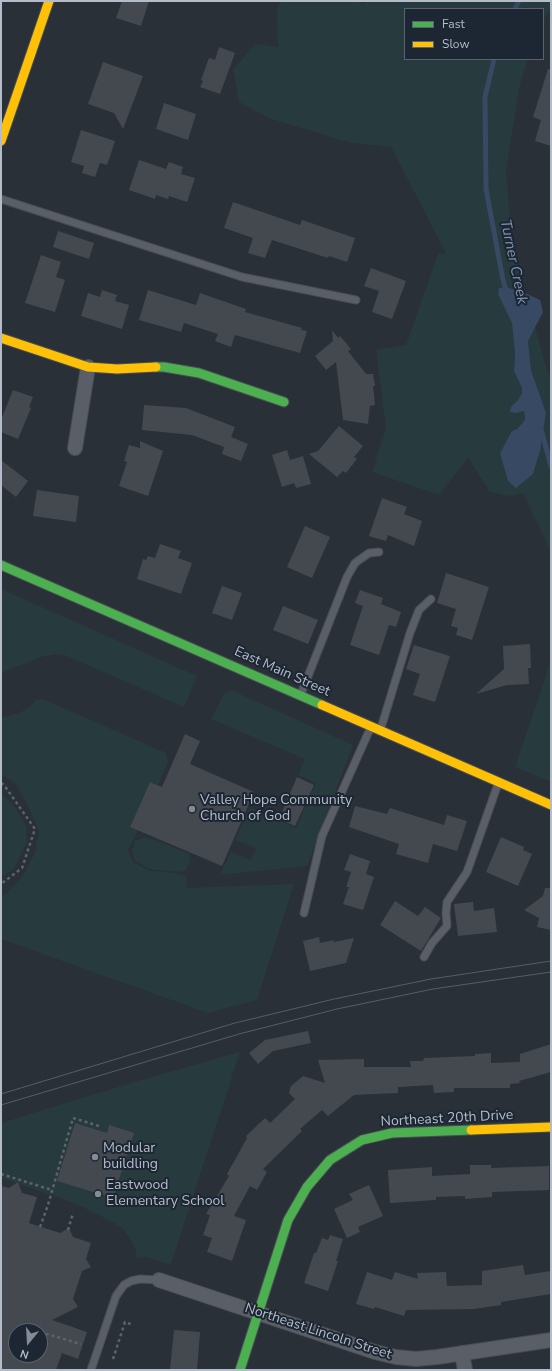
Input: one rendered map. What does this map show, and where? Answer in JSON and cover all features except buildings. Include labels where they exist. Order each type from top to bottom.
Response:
[{"type":"street","points":[[1,141],[48,1]]},
{"type":"street","points":[[1,338],[88,367],[117,369],[164,367],[199,373],[284,402]]},
{"type":"street","points":[[75,448],[88,367]]},
{"type":"street","name":"East Main Street","points":[[1,565],[551,805]]},
{"type":"street","name":"Northeast 20th Drive","points":[[240,1370],[288,1220],[307,1187],[330,1160],[362,1140],[392,1133],[551,1127]]},
{"type":"street","name":"Northeast Lincoln Street","points":[[159,1280],[376,1352],[396,1357],[416,1358],[462,1353],[551,1340]]},
{"type":"street","points":[[462,1353],[465,1370]]},
{"type":"lane","points":[[1,199],[242,277],[356,300]]},
{"type":"lane","points":[[301,696],[347,577],[355,563],[369,553],[379,552]]},
{"type":"lane","points":[[380,730],[410,633],[419,610],[431,599]]},
{"type":"lane","points":[[304,913],[322,836],[371,726]]},
{"type":"lane","points":[[424,958],[432,943],[447,926],[447,902],[467,872],[499,782]]},
{"type":"lane","points":[[91,1370],[109,1313],[120,1290],[124,1285],[131,1281],[140,1279],[159,1280]]},
{"type":"path","points":[[1,783],[4,785],[35,829],[22,868],[1,884]]},
{"type":"path","points":[[40,1226],[73,1118],[99,1126]]},
{"type":"path","points":[[1,1174],[52,1190]]},
{"type":"path","points":[[68,1230],[73,1213]]},
{"type":"path","points":[[113,1359],[125,1322],[133,1325]]},
{"type":"path","points":[[48,1334],[81,1344]]},
{"type":"green space","points":[[282,1],[357,1],[363,4],[367,1],[551,1],[551,11],[544,19],[544,8],[404,8],[404,60],[528,60],[519,88],[506,172],[513,248],[525,293],[506,287],[498,294],[512,323],[515,354],[514,371],[522,388],[522,393],[518,400],[511,407],[516,413],[524,411],[525,420],[517,429],[512,431],[500,453],[533,474],[540,451],[546,413],[531,370],[528,341],[535,326],[547,371],[551,376],[551,552],[523,493],[509,496],[490,492],[468,458],[439,495],[372,472],[386,428],[376,350],[406,345],[438,254],[446,253],[391,147],[351,143],[271,119],[239,102],[233,70],[255,44],[278,47],[277,8]]},
{"type":"green space","points":[[1,589],[197,676],[184,707],[62,654],[44,656],[1,673]]},
{"type":"green space","points":[[551,661],[551,782],[515,767]]},
{"type":"green space","points":[[231,690],[353,745],[307,866],[220,875],[231,852],[251,860],[256,848],[235,840],[250,807],[296,828],[316,783],[298,775],[305,759],[211,719],[224,694]]},
{"type":"green space","points":[[43,699],[166,753],[168,762],[158,785],[150,782],[130,826],[138,830],[128,850],[133,862],[148,870],[181,874],[187,877],[186,888],[294,884],[257,1000],[208,1013],[1,939],[1,897],[6,894],[22,877],[35,853],[39,831],[28,806],[15,783],[1,774],[1,718],[21,712],[30,707],[36,700]]},
{"type":"green space","points":[[1,794],[12,803],[26,825],[27,842],[14,869],[1,877]]},
{"type":"green space","points":[[145,837],[189,854],[191,860],[186,870],[180,872],[155,870],[145,867],[135,860],[132,851],[135,841]]},
{"type":"green space","points":[[240,1052],[171,1264],[144,1257],[137,1258],[135,1248],[129,1237],[122,1228],[113,1222],[85,1208],[60,1198],[1,1178],[1,1123],[141,1080]]},
{"type":"water","points":[[506,287],[540,300],[543,312],[528,341],[531,370],[546,413],[540,451],[533,474],[516,488],[508,481],[500,453],[512,431],[517,429],[525,420],[524,411],[516,413],[510,412],[511,407],[522,393],[522,388],[514,371],[515,354],[512,323],[498,294],[499,288]]},
{"type":"waterway","name":"Turner Creek","points":[[516,8],[519,1]]},
{"type":"waterway","name":"Turner Creek","points":[[494,60],[485,97],[486,189],[503,280],[507,293]]},
{"type":"waterway","name":"Turner Creek","points":[[541,429],[551,466]]},
{"type":"tram line","points":[[1,1094],[235,1023],[334,999],[431,979],[551,961]]},
{"type":"tram line","points":[[1,1105],[239,1034],[337,1009],[433,989],[551,972]]},
{"type":"traffic: fast","points":[[156,367],[199,373],[284,402]]},
{"type":"traffic: fast","points":[[1,565],[322,705]]},
{"type":"traffic: fast","points":[[240,1370],[288,1220],[307,1187],[330,1160],[362,1140],[392,1133],[471,1130]]},
{"type":"traffic: slow","points":[[1,141],[49,1]]},
{"type":"traffic: slow","points":[[1,338],[88,367],[117,369],[156,367]]},
{"type":"traffic: slow","points":[[322,705],[551,805]]},
{"type":"traffic: slow","points":[[471,1130],[551,1127]]},
{"type":"place","name":"Valley Hope Community Church of God","points":[[192,809]]},
{"type":"place","name":"Modular buildling","points":[[95,1157]]},
{"type":"place","name":"Eastwood Elementary School","points":[[98,1194]]}]
